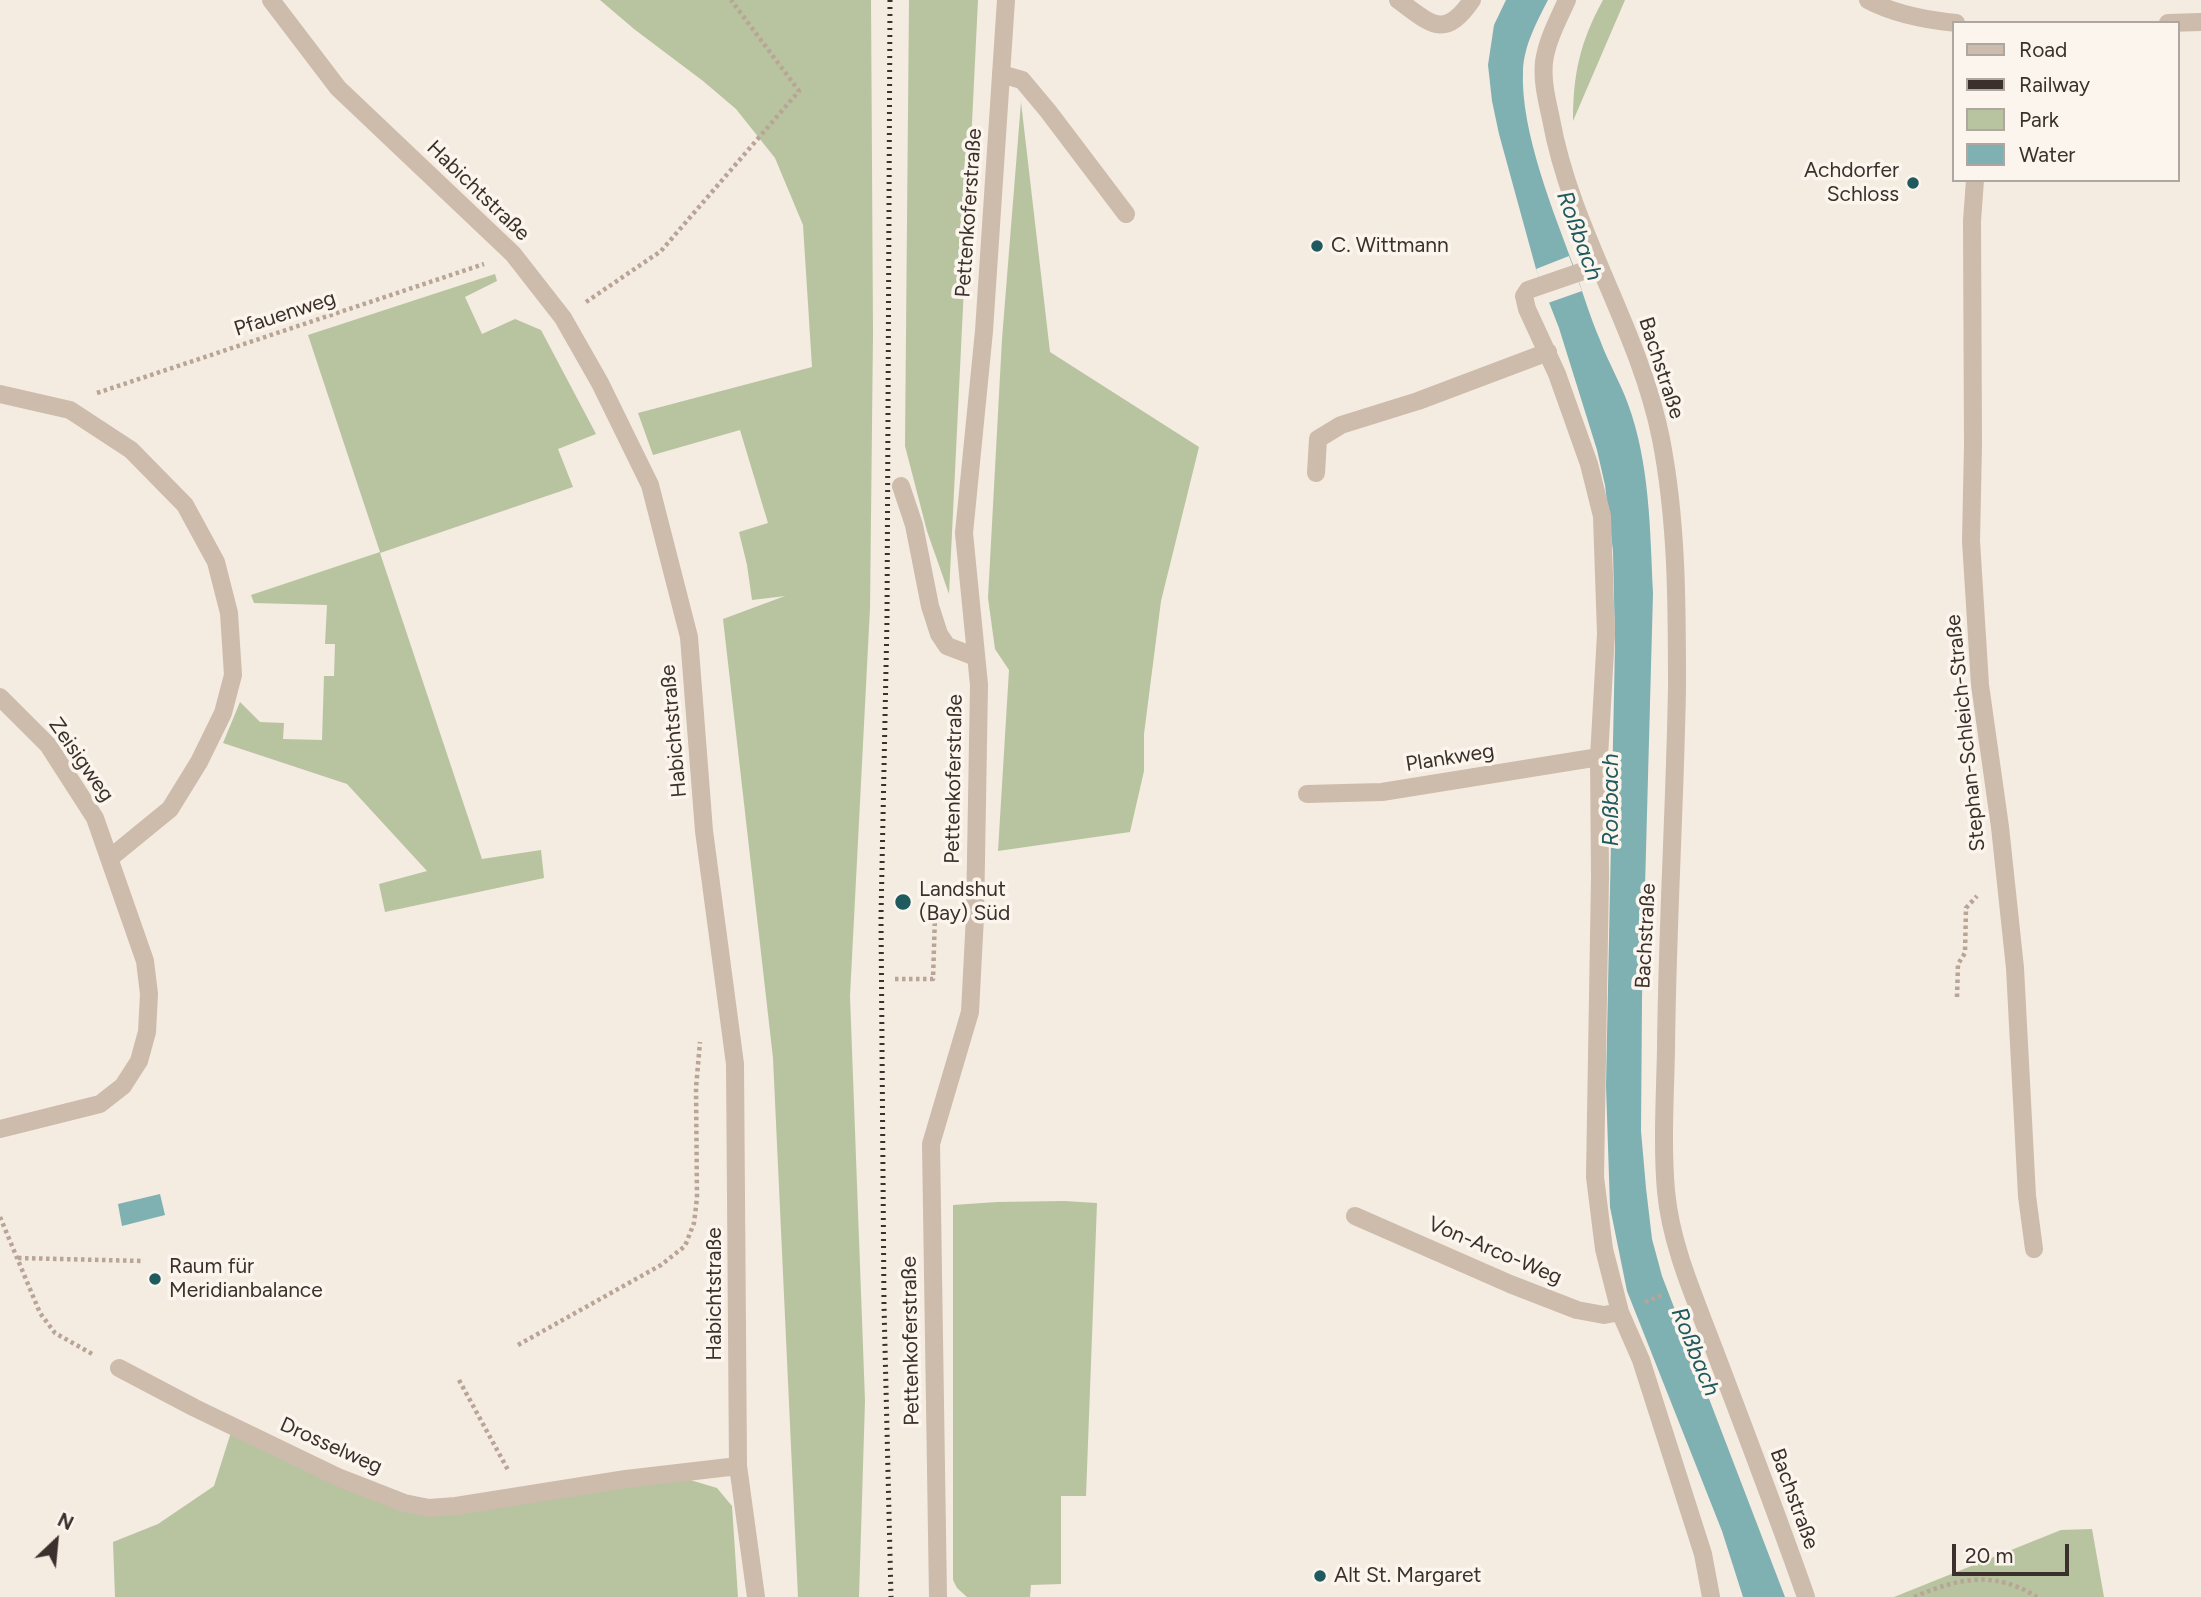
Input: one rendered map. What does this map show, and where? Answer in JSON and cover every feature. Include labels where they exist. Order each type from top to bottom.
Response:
[{"type":"street","name":"Habichtstraße","points":[[271,0],[338,88],[513,254],[563,318],[600,383],[650,485],[689,637],[704,831],[735,1064],[738,1466],[756,1597]]},
{"type":"street","name":"Pettenkoferstraße","points":[[938,1597],[931,1144],[970,1012],[975,916],[979,685],[964,533],[984,331],[1006,0]]},
{"type":"street","points":[[1398,0],[1429,22],[1447,25],[1460,18],[1472,0]]},
{"type":"street","name":"Bachstraße","points":[[1567,0],[1551,37],[1543,81],[1556,148],[1598,266],[1646,380],[1660,438],[1675,549],[1675,799],[1666,993],[1664,1125],[1669,1217],[1690,1284],[1806,1597]]},
{"type":"street","points":[[1868,0],[1930,20],[1952,23]]},
{"type":"street","points":[[2180,23],[2201,22]]},
{"type":"street","points":[[1000,74],[1023,80],[1126,214]]},
{"type":"street","name":"Stephan-Schleich-Straße","points":[[1975,182],[1972,221],[1973,445],[1970,541],[1980,685],[2000,827],[2015,968],[2026,1196],[2034,1249]]},
{"type":"street","points":[[1598,266],[1528,290],[1524,296],[1527,309],[1548,352],[1589,464],[1602,516],[1606,634],[1599,757],[1600,877],[1595,1177],[1604,1249],[1627,1309],[1703,1554],[1711,1597]]},
{"type":"street","points":[[1316,473],[1318,439],[1341,425],[1418,401],[1548,352]]},
{"type":"street","points":[[0,394],[70,410],[131,450],[185,505],[216,562],[229,613],[233,676],[223,713],[199,762],[170,809],[110,858]]},
{"type":"street","points":[[901,486],[914,525],[925,569],[930,606],[939,634],[947,646],[976,657]]},
{"type":"street","name":"Zeisigweg","points":[[0,696],[48,746],[95,818],[145,961],[149,994],[147,1032],[139,1061],[123,1086],[100,1104],[9,1127]]},
{"type":"street","name":"Plankweg","points":[[1307,794],[1382,792],[1599,757]]},
{"type":"street","name":"Von-Arco-Weg","points":[[1355,1216],[1510,1284],[1577,1310],[1604,1315],[1627,1309]]},
{"type":"street","name":"Drosselweg","points":[[120,1368],[195,1408],[328,1472],[404,1503],[429,1508],[646,1476],[738,1466]]},
{"type":"path","points":[[563,318],[661,251],[799,91],[731,0]]},
{"type":"path","name":"Pfauenweg","points":[[70,410],[90,395],[513,254]]},
{"type":"path","points":[[1957,997],[1958,964],[1965,953],[1966,908],[1977,896]]},
{"type":"path","points":[[895,979],[933,979],[935,916]]},
{"type":"path","points":[[518,1345],[661,1265],[685,1246],[694,1223],[697,1198],[696,1088],[700,1033]]},
{"type":"path","points":[[0,1217],[40,1313],[55,1333],[120,1368]]},
{"type":"path","points":[[18,1258],[144,1261]]},
{"type":"path","points":[[1627,1309],[1668,1292]]},
{"type":"path","points":[[459,1380],[521,1496]]},
{"type":"path","points":[[1914,1597],[1946,1584],[1973,1579],[1997,1580],[2021,1587],[2038,1597]]},
{"type":"green space","points":[[600,0],[871,0],[873,333],[870,608],[850,996],[865,1401],[859,1597],[798,1597],[773,1058],[723,619],[785,596],[752,600],[739,532],[768,523],[740,430],[653,455],[638,413],[812,367],[803,225],[775,158],[736,109]]},
{"type":"green space","points":[[909,0],[978,0],[949,594],[927,531],[905,446]]},
{"type":"green space","points":[[1603,0],[1625,0],[1573,121],[1574,88],[1579,59]]},
{"type":"green space","points":[[1021,102],[1050,352],[1199,447],[1161,601],[1144,734],[1144,771],[1130,832],[998,851],[1009,670],[995,649],[988,598],[1002,339]]},
{"type":"green space","points":[[495,274],[497,281],[465,297],[482,334],[515,319],[541,330],[596,434],[558,449],[573,487],[380,553],[482,859],[541,850],[544,878],[385,912],[379,884],[427,871],[347,784],[223,743],[240,702],[260,722],[284,723],[283,739],[322,740],[324,676],[334,676],[335,644],[325,644],[327,605],[254,603],[251,595],[380,552],[308,335]]},
{"type":"green space","points":[[1064,1201],[1097,1203],[1086,1496],[1061,1496],[1061,1584],[1031,1585],[1030,1597],[967,1597],[953,1580],[953,1205]]},
{"type":"green space","points":[[233,1426],[404,1503],[687,1479],[717,1488],[732,1506],[738,1597],[115,1597],[113,1542],[158,1524],[214,1486]]},
{"type":"green space","points":[[2092,1529],[2104,1597],[1894,1597],[2061,1530]]},
{"type":"water","points":[[1506,0],[1548,0],[1532,34],[1524,61],[1527,119],[1549,198],[1593,323],[1625,396],[1635,427],[1648,497],[1653,593],[1641,1131],[1652,1239],[1662,1276],[1785,1597],[1743,1597],[1722,1531],[1627,1291],[1610,1207],[1606,1086],[1615,644],[1613,551],[1605,485],[1597,450],[1559,328],[1536,269],[1492,101],[1488,65],[1494,25]]},
{"type":"water","points":[[160,1194],[165,1215],[122,1226],[118,1204]]},
{"type":"pier","points":[[1569,256],[1582,291],[1548,303],[1536,269]]},
{"type":"railway","points":[[890,0],[887,619],[881,917],[884,1305],[891,1597]]},
{"type":"place","name":"Achdorfer Schloss","points":[[1913,183]]},
{"type":"place","name":"C. Wittmann","points":[[1317,246]]},
{"type":"place","name":"Landshut (Bay) Süd","points":[[903,902]]},
{"type":"place","name":"Raum für Meridianbalance","points":[[155,1279]]},
{"type":"place","name":"Alt St. Margaret","points":[[1320,1576]]},
{"type":"water label","name":"Roßbach","points":[[1579,236]]},
{"type":"water label","name":"Roßbach","points":[[1611,800]]},
{"type":"water label","name":"Roßbach","points":[[1695,1352]]}]
